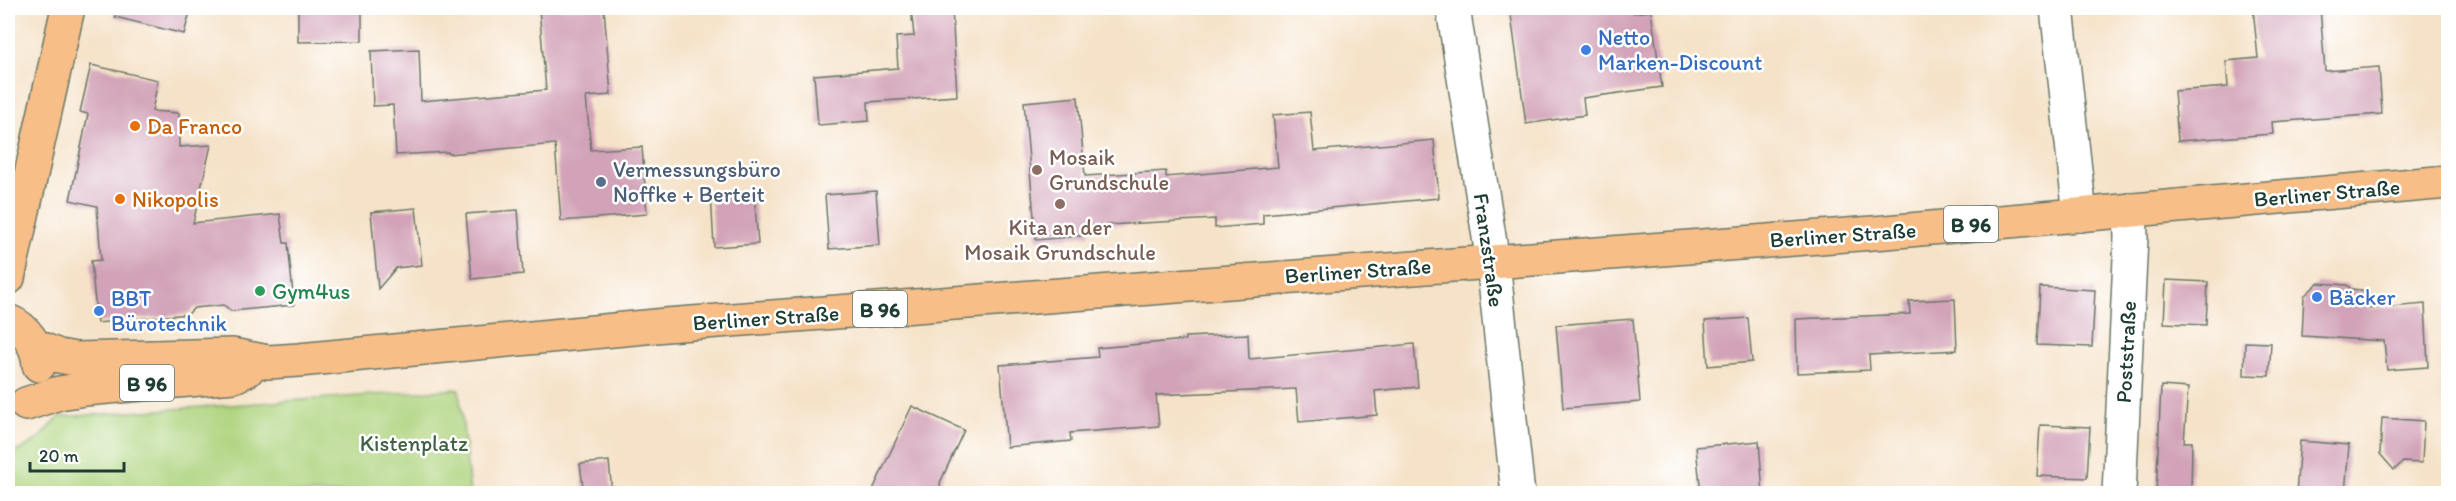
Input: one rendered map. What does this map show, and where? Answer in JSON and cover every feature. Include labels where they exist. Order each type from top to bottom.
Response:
[{"type":"main road","points":[[8,278],[68,8]]},
{"type":"main road","name":"Berliner Straße","points":[[35,346],[59,356],[75,359],[232,355],[268,362],[476,345],[666,325],[2080,215],[2448,182]]},
{"type":"main road","name":"B 96","points":[[8,321],[26,333],[35,346],[39,358],[38,383],[17,411]]},
{"type":"main road","name":"Berliner Straße","points":[[17,411],[59,393],[234,376],[268,362]]},
{"type":"street","name":"Franzstraße","points":[[1453,8],[1493,262],[1518,494]]},
{"type":"street","points":[[2057,8],[2080,215]]},
{"type":"street","name":"Poststraße","points":[[2120,494],[2131,237],[2130,210]]},
{"type":"green space","name":"Kistenplatz","points":[[459,389],[470,493],[8,493],[8,454],[40,438],[59,417]]},
{"type":"building","points":[[116,8],[191,8],[184,34],[115,17]]},
{"type":"building","points":[[298,8],[362,8],[362,41],[298,42]]},
{"type":"building","points":[[539,8],[604,8],[611,95],[586,97],[591,150],[642,147],[647,214],[561,221],[555,144],[449,154],[448,152],[396,155],[393,105],[373,106],[371,51],[419,49],[421,101],[546,90]]},
{"type":"building","points":[[911,8],[952,8],[957,96],[868,102],[869,121],[818,125],[814,75],[898,68],[896,37],[914,36]]},
{"type":"building","name":"Netto Marken-Discount","points":[[1510,8],[1633,8],[1634,13],[1651,11],[1662,87],[1583,98],[1585,115],[1526,124]]},
{"type":"building","points":[[2253,8],[2320,8],[2325,71],[2379,67],[2382,114],[2272,122],[2273,134],[2178,141],[2174,91],[2228,87],[2226,61],[2258,58]]},
{"type":"building","points":[[91,65],[158,80],[152,111],[179,113],[179,147],[211,145],[193,223],[280,214],[284,243],[288,243],[294,305],[231,311],[224,305],[194,308],[188,314],[97,323],[91,261],[101,260],[97,206],[70,200],[88,114],[80,112]]},
{"type":"building","points":[[1078,97],[1085,176],[1166,171],[1166,177],[1278,167],[1273,115],[1310,112],[1314,151],[1434,140],[1439,198],[1263,214],[1263,224],[1215,228],[1215,219],[1089,226],[1090,235],[1036,240],[1024,102]]},
{"type":"building","points":[[754,191],[758,244],[714,247],[711,194]]},
{"type":"building","points":[[876,191],[880,245],[829,249],[825,195]]},
{"type":"building","points":[[416,208],[422,265],[396,268],[378,289],[371,212]]},
{"type":"building","points":[[518,210],[523,274],[472,279],[466,214]]},
{"type":"building","points":[[2166,280],[2208,282],[2206,325],[2164,323]]},
{"type":"building","points":[[2318,283],[2347,285],[2351,289],[2369,291],[2368,309],[2425,304],[2428,367],[2387,370],[2384,341],[2302,336],[2304,296]]},
{"type":"building","points":[[2040,287],[2095,290],[2092,347],[2037,345]]},
{"type":"building","points":[[1955,299],[1957,350],[1869,355],[1870,370],[1797,373],[1796,319],[1910,314],[1909,301]]},
{"type":"building","points":[[1748,318],[1752,362],[1708,366],[1705,321]]},
{"type":"building","points":[[1633,319],[1640,402],[1563,408],[1556,325]]},
{"type":"building","points":[[1248,334],[1249,359],[1414,344],[1418,387],[1375,391],[1377,415],[1299,422],[1296,389],[1156,395],[1159,426],[1070,433],[1071,441],[1007,447],[1000,365],[1098,357],[1097,348],[1185,340],[1185,337]]},
{"type":"building","points":[[2245,342],[2271,343],[2269,376],[2244,375]]},
{"type":"building","points":[[2161,386],[2188,388],[2184,442],[2192,442],[2191,494],[2156,494]]},
{"type":"building","points":[[912,406],[964,430],[940,483],[941,494],[871,494]]},
{"type":"building","points":[[2382,418],[2424,421],[2422,463],[2403,462],[2394,470],[2380,454]]},
{"type":"building","points":[[2040,425],[2090,427],[2087,478],[2037,476]]},
{"type":"building","points":[[1759,441],[1763,494],[1701,494],[1696,447]]},
{"type":"building","points":[[2300,441],[2349,445],[2345,494],[2296,494]]},
{"type":"building","points":[[609,461],[612,494],[584,494],[580,464]]},
{"type":"place","name":"Netto Marken-Discount","points":[[1586,50]]},
{"type":"place","name":"Da Franco","points":[[135,126]]},
{"type":"place","name":"Mosaik Grundschule","points":[[1037,170]]},
{"type":"place","name":"Vermessungsbüro Noffke + Berteit","points":[[601,182]]},
{"type":"place","name":"Nikopolis","points":[[120,199]]},
{"type":"place","name":"Kita an der Mosaik Grundschule","points":[[1060,204]]},
{"type":"place","name":"Gym4us","points":[[260,291]]},
{"type":"place","name":"Bäcker","points":[[2317,297]]},
{"type":"place","name":"BBT Bürotechnik","points":[[99,311]]}]
